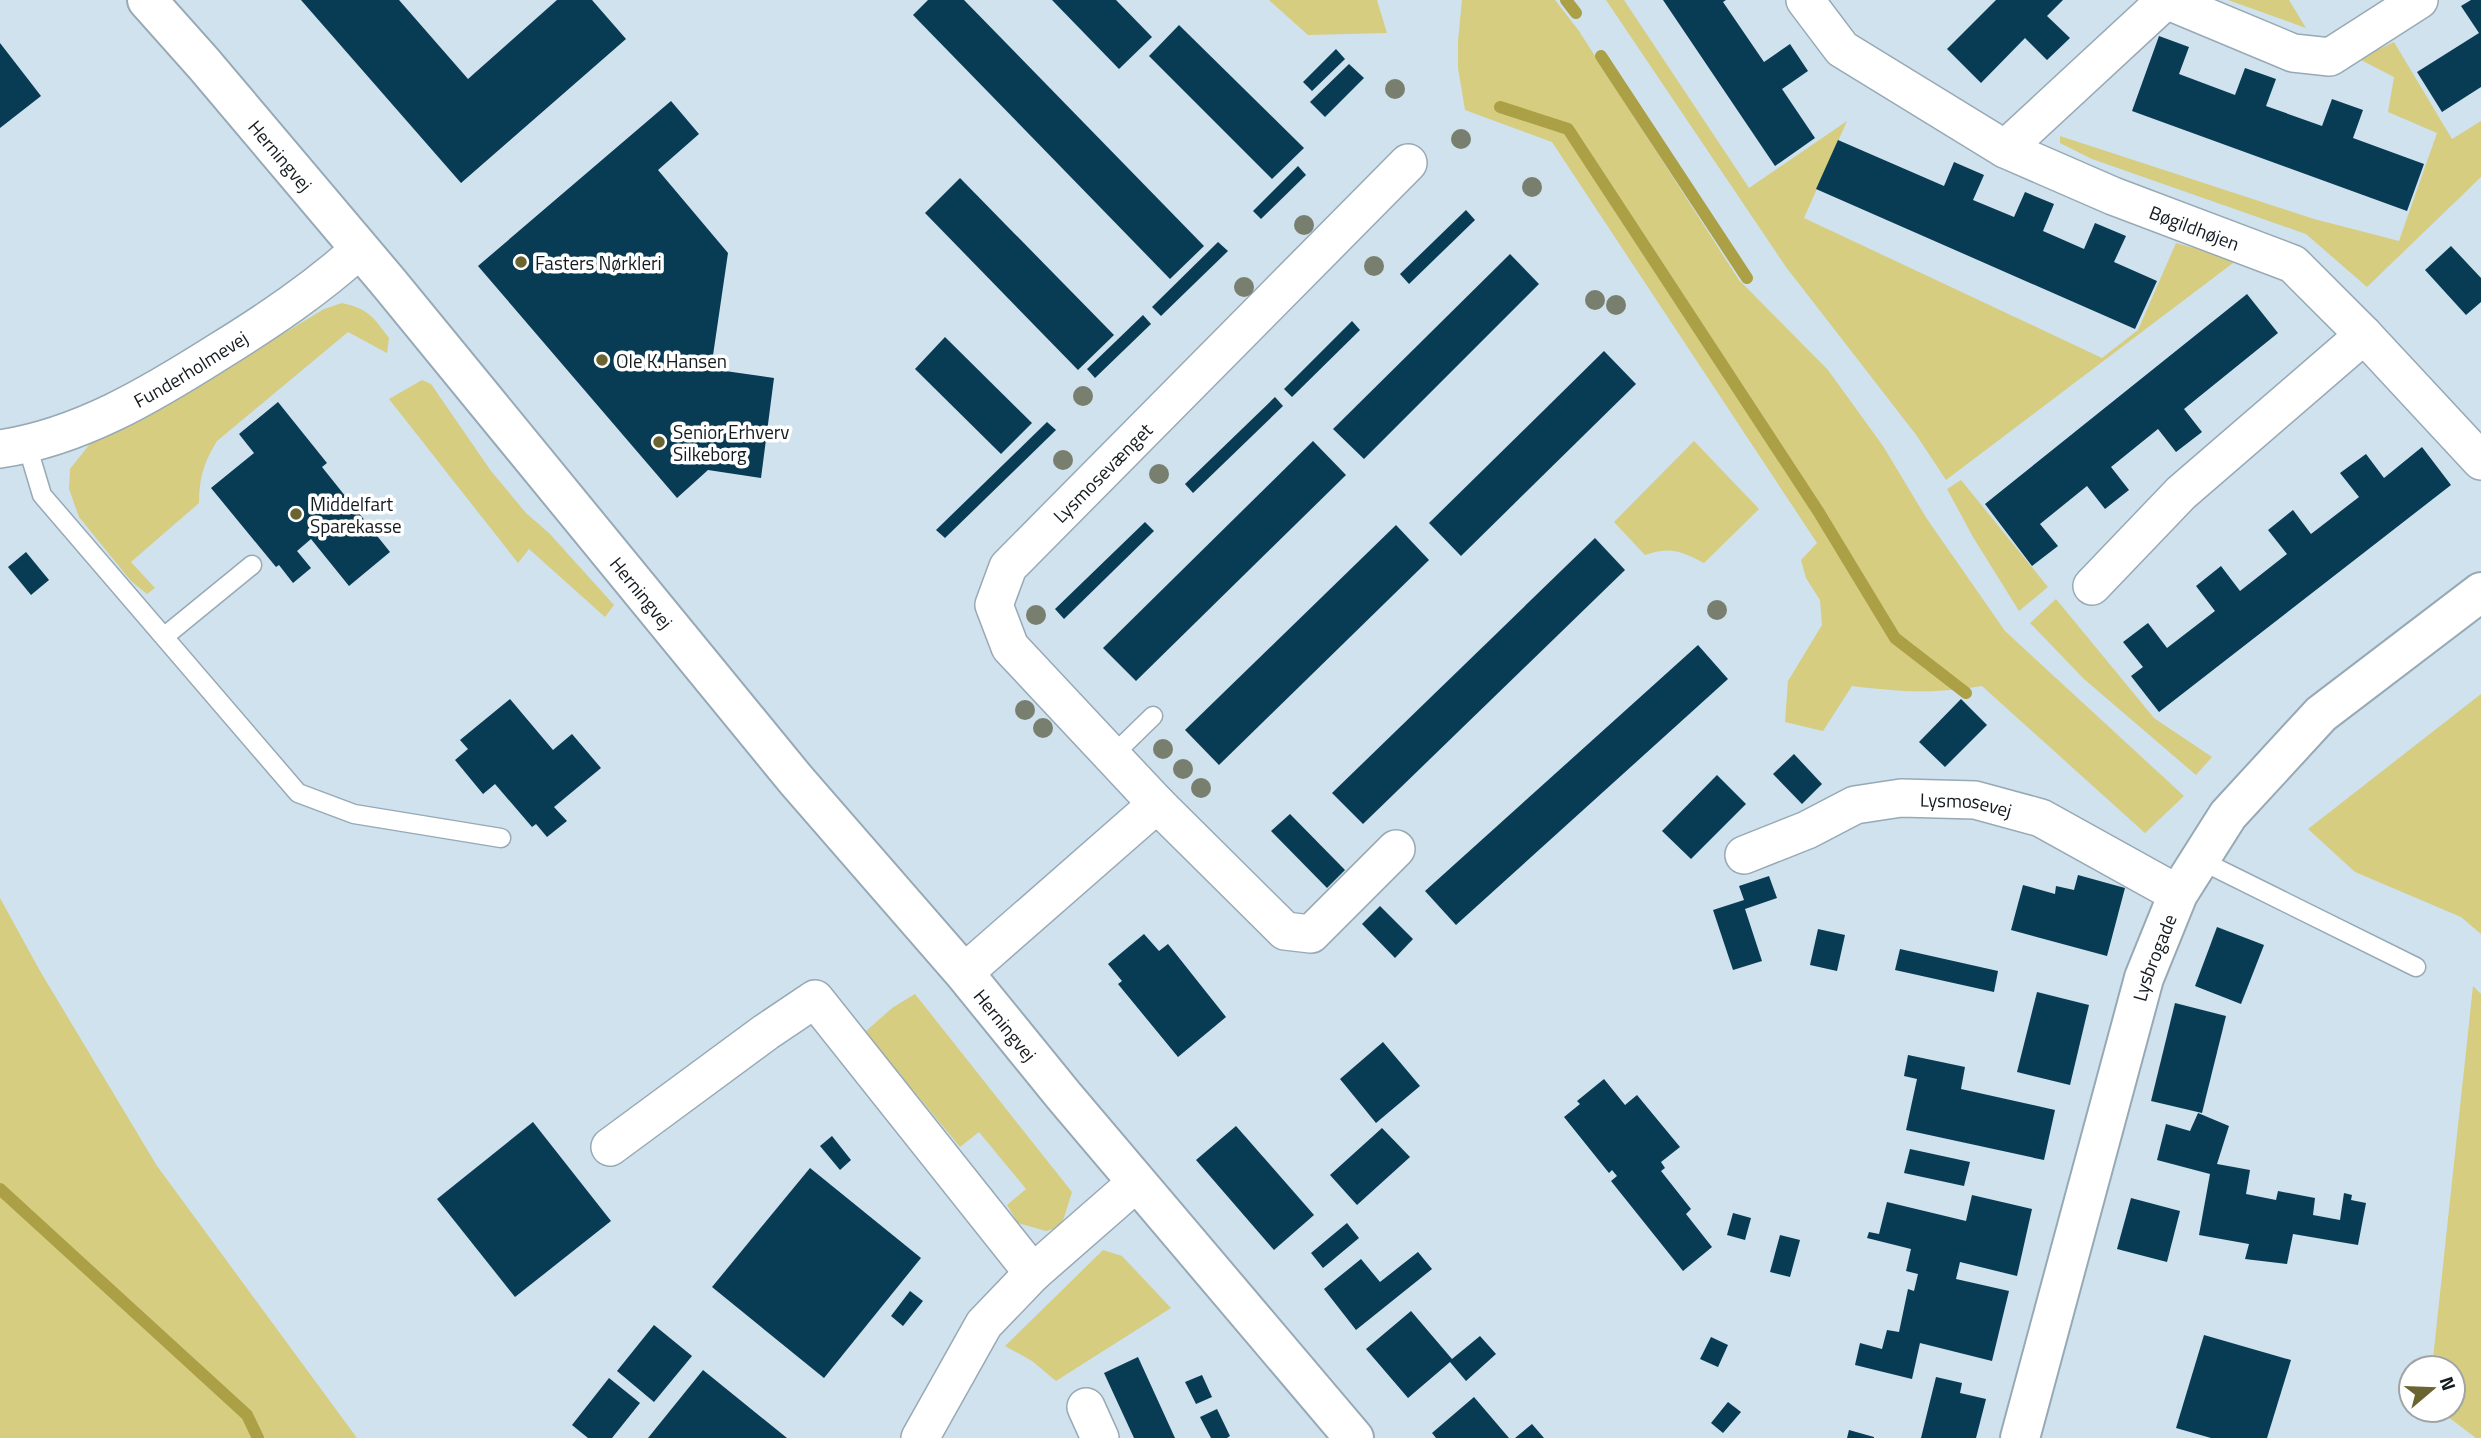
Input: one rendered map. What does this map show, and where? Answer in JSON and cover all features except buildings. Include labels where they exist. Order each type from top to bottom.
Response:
[{"type":"street","name":"Herningvej","points":[[147,0],[360,249],[796,780],[964,973],[1064,1096],[1354,1438]]},
{"type":"street","name":"Bøgildhøjen","points":[[1805,0],[1842,49],[2005,149],[2113,196],[2293,264],[2364,335],[2481,461]]},
{"type":"street","points":[[2005,149],[2166,0],[2293,53],[2329,57],[2419,0]]},
{"type":"street","name":"Lysmosevænget","points":[[1396,849],[1311,934],[1285,931],[1157,804],[1010,647],[994,605],[1008,568],[1408,163]]},
{"type":"street","name":"Funderholmevej","points":[[14,447],[94,422],[172,381],[277,315],[331,275],[360,249]]},
{"type":"street","points":[[2092,586],[2181,493],[2364,335]]},
{"type":"street","name":"Lysbrogade","points":[[2020,1438],[2144,978],[2178,894],[2228,815],[2321,713],[2481,592]]},
{"type":"street","name":"Lysmosevej","points":[[1744,855],[1807,830],[1856,805],[1900,799],[1975,800],[2041,818],[2178,894]]},
{"type":"street","points":[[964,973],[1157,804]]},
{"type":"street","points":[[610,1147],[815,999],[1033,1273]]},
{"type":"street","points":[[920,1438],[984,1324],[1033,1273],[1137,1182]]},
{"type":"lane","points":[[14,447],[42,495],[298,793],[354,814],[501,838]]},
{"type":"lane","points":[[165,636],[252,565]]},
{"type":"lane","points":[[1112,756],[1153,716]]},
{"type":"lane","points":[[2200,860],[2416,967]]},
{"type":"shaded area","points":[[1269,0],[1377,0],[1387,33],[1308,35]]},
{"type":"shaded area","points":[[1462,0],[1555,0],[1579,31],[1739,280],[1828,370],[1883,446],[1927,519],[2005,631],[2184,796],[2145,833],[1982,686],[1917,691],[1852,686],[1823,731],[1785,722],[1788,681],[1822,625],[1820,600],[1806,578],[1801,560],[1817,543],[1552,142],[1465,110],[1458,68]]},
{"type":"shaded area","points":[[1606,0],[1624,0],[1749,188],[1847,121],[1804,218],[2102,358],[2138,330],[2176,243],[2237,260],[1946,480],[1917,436],[1786,267]]},
{"type":"shaded area","points":[[2228,0],[2289,0],[2306,28]]},
{"type":"shaded area","points":[[2394,42],[2452,139],[2481,121],[2481,177],[2367,287],[2306,234],[2092,159],[2060,143],[2060,136],[2314,219],[2399,241],[2437,133],[2388,112],[2394,77],[2359,59]]},
{"type":"shaded area","points":[[342,303],[365,311],[374,319],[389,338],[387,353],[348,332],[217,441],[203,471],[199,503],[131,562],[155,588],[147,594],[131,581],[79,517],[69,489],[70,469],[89,445],[199,385],[324,309]]},
{"type":"shaded area","points":[[422,380],[431,384],[491,471],[526,513],[549,533],[614,605],[605,617],[529,549],[518,563],[389,399]]},
{"type":"shaded area","points":[[1694,441],[1759,509],[1704,563],[1689,555],[1669,550],[1645,555],[1614,522]]},
{"type":"shaded area","points":[[1961,480],[2048,587],[2019,611],[1947,489]]},
{"type":"shaded area","points":[[2056,599],[2154,718],[2212,757],[2196,775],[2084,679],[2030,623]]},
{"type":"shaded area","points":[[2481,694],[2481,934],[2461,917],[2355,872],[2308,829]]},
{"type":"shaded area","points":[[0,898],[40,971],[157,1166],[357,1438],[0,1438]]},
{"type":"shaded area","points":[[2473,986],[2481,994],[2481,1438],[2476,1438],[2458,1424],[2467,1424],[2467,1354],[2434,1354]]},
{"type":"shaded area","points":[[915,994],[1072,1192],[1061,1227],[1046,1231],[1018,1223],[1007,1205],[1026,1189],[979,1132],[960,1147],[865,1032],[892,1008]]},
{"type":"shaded area","points":[[1103,1250],[1122,1256],[1171,1308],[1056,1381],[1032,1361],[1005,1346]]},
{"type":"waterway","points":[[1566,0],[1576,13]]},
{"type":"waterway","points":[[1601,56],[1747,278]]},
{"type":"waterway","points":[[1500,107],[1568,129],[1818,511],[1895,638],[1966,693]]},
{"type":"waterway","points":[[0,1189],[247,1415],[258,1438]]},
{"type":"place","name":"Fasters Nørkleri","points":[[521,262]]},
{"type":"place","name":"Ole K. Hansen","points":[[602,360]]},
{"type":"place","name":"Senior Erhverv Silkeborg","points":[[659,442]]},
{"type":"place","name":"Middelfart Sparekasse","points":[[296,514]]}]
